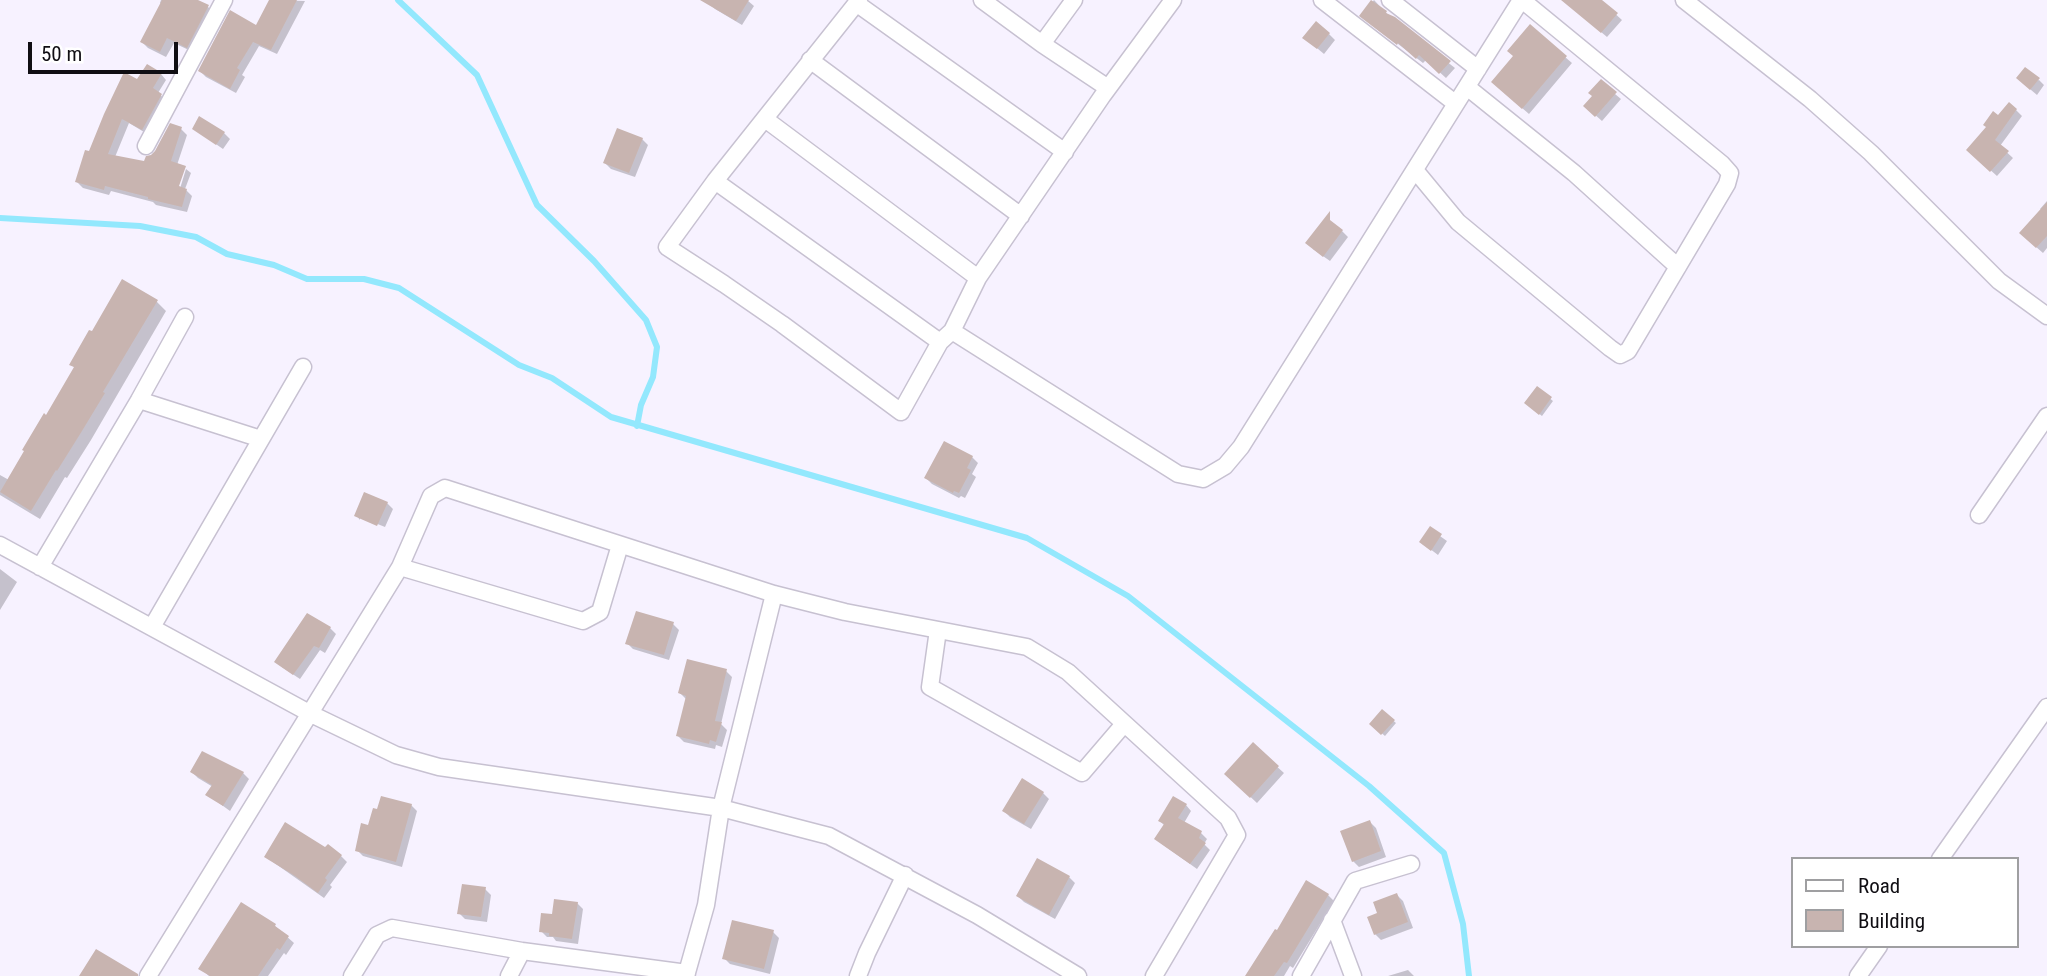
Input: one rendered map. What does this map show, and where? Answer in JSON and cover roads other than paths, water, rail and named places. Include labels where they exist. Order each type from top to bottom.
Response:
[{"type":"street","points":[[146,146],[224,0]]},
{"type":"street","points":[[982,0],[1108,88]]},
{"type":"street","points":[[1042,44],[1074,0]]},
{"type":"street","points":[[1065,152],[857,2],[715,181],[667,247],[782,324],[901,412],[940,342],[952,331],[978,278],[1065,152],[1108,88],[1173,0]]},
{"type":"street","points":[[1322,0],[1455,103]]},
{"type":"street","points":[[1390,0],[1478,69]]},
{"type":"street","points":[[952,331],[1178,474],[1203,479],[1225,466],[1241,447],[1521,0],[1730,173],[1727,184],[1628,351],[1620,355],[1458,222],[1415,170]]},
{"type":"street","points":[[1684,0],[1810,99],[1871,153],[1999,281],[2047,316]]},
{"type":"street","points":[[810,60],[1021,216]]},
{"type":"street","points":[[1466,87],[1574,173],[1678,267]]},
{"type":"street","points":[[765,119],[978,278]]},
{"type":"street","points":[[715,181],[940,342]]},
{"type":"street","points":[[40,566],[185,317]]},
{"type":"street","points":[[152,627],[303,367]]},
{"type":"street","points":[[139,400],[261,439]]},
{"type":"street","points":[[1979,515],[2047,416]]},
{"type":"street","points":[[148,976],[400,567],[430,496],[445,488],[774,594],[845,612],[1027,647],[1068,672],[1228,818],[1237,835],[1154,976]]},
{"type":"street","points":[[0,545],[311,714],[396,755],[439,767],[721,808],[829,835],[977,915],[1078,976]]},
{"type":"street","points":[[400,567],[583,621],[600,612],[620,545]]},
{"type":"street","points":[[352,976],[377,935],[392,929],[686,975],[706,905],[721,808],[774,594]]},
{"type":"street","points":[[938,630],[930,687],[1082,774],[1124,724]]},
{"type":"street","points":[[1941,857],[2047,707]]},
{"type":"street","points":[[1301,976],[1355,881],[1411,864]]},
{"type":"street","points":[[858,976],[905,875]]},
{"type":"street","points":[[1332,920],[1353,976]]},
{"type":"street","points":[[1858,976],[1878,948]]},
{"type":"street","points":[[509,976],[522,951]]},
{"type":"waterway","points":[[398,0],[477,75],[537,205],[594,261],[646,320],[657,347],[653,377],[641,405],[637,426]]},
{"type":"waterway","points":[[0,218],[140,226],[196,237],[227,254],[274,265],[307,279],[364,279],[399,288],[519,365],[552,378],[611,417],[1027,538],[1128,596],[1369,786],[1444,853],[1463,924],[1469,976]]}]
